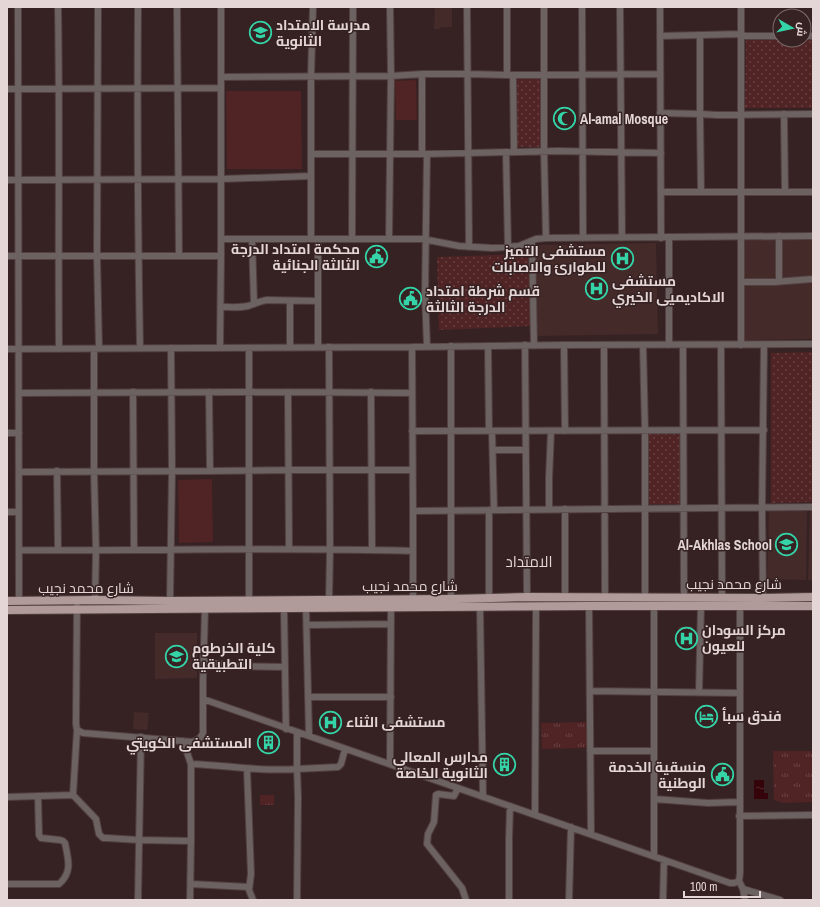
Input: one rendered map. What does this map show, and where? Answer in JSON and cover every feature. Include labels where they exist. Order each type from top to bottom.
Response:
[{"type":"main road","name":"شارع محمد نجيب","points":[[7,610],[391,607],[451,599],[565,597],[813,597]]},
{"type":"main road","name":"شارع محمد نجيب","points":[[7,601],[329,600],[480,607],[813,606]]},
{"type":"street","points":[[18,7],[19,601]]},
{"type":"street","points":[[58,7],[59,349]]},
{"type":"street","points":[[95,600],[96,550],[94,393],[97,256],[98,7]]},
{"type":"street","points":[[138,7],[137,88],[140,348]]},
{"type":"street","points":[[177,7],[179,256]]},
{"type":"street","points":[[220,348],[222,256],[221,7]]},
{"type":"street","points":[[311,239],[311,76],[313,7]]},
{"type":"street","points":[[352,239],[353,7]]},
{"type":"street","points":[[389,238],[391,76],[390,7]]},
{"type":"street","points":[[467,7],[469,247]]},
{"type":"street","points":[[507,7],[514,152]]},
{"type":"street","points":[[544,7],[544,151],[546,238]]},
{"type":"street","points":[[582,7],[583,238]]},
{"type":"street","points":[[620,7],[622,238]]},
{"type":"street","points":[[660,7],[661,238]]},
{"type":"street","points":[[741,7],[741,345]]},
{"type":"street","points":[[700,35],[701,192]]},
{"type":"street","points":[[660,36],[772,36]]},
{"type":"street","points":[[221,77],[391,76],[422,74],[660,74]]},
{"type":"street","points":[[422,74],[425,154],[425,293],[427,346]]},
{"type":"street","points":[[7,89],[221,88]]},
{"type":"street","points":[[660,113],[716,115],[813,114]]},
{"type":"street","points":[[784,114],[785,192]]},
{"type":"street","points":[[311,154],[425,154],[544,151],[661,153]]},
{"type":"street","points":[[506,152],[508,248]]},
{"type":"street","points":[[7,180],[221,179],[311,176]]},
{"type":"street","points":[[661,192],[813,192]]},
{"type":"street","points":[[778,236],[779,282]]},
{"type":"street","points":[[221,239],[389,238],[426,240],[469,247],[508,248],[546,238],[813,236]]},
{"type":"street","points":[[669,238],[669,345]]},
{"type":"street","points":[[252,239],[254,304]]},
{"type":"street","points":[[318,239],[318,347]]},
{"type":"street","points":[[532,241],[534,345]]},
{"type":"street","points":[[7,256],[222,256]]},
{"type":"street","points":[[741,282],[813,280]]},
{"type":"street","points":[[221,307],[242,307],[267,300],[318,300]]},
{"type":"street","points":[[290,300],[290,348]]},
{"type":"street","points":[[7,349],[813,344]]},
{"type":"street","points":[[526,345],[527,598]]},
{"type":"street","points":[[564,345],[565,431]]},
{"type":"street","points":[[604,345],[605,597]]},
{"type":"street","points":[[643,345],[645,430],[645,597]]},
{"type":"street","points":[[683,345],[684,597]]},
{"type":"street","points":[[721,345],[722,597]]},
{"type":"street","points":[[763,598],[762,508],[764,345]]},
{"type":"street","points":[[451,346],[451,599]]},
{"type":"street","points":[[488,346],[493,450],[489,599]]},
{"type":"street","points":[[329,347],[329,600]]},
{"type":"street","points":[[412,347],[412,511],[414,551],[413,604]]},
{"type":"street","points":[[170,601],[172,471],[171,348]]},
{"type":"street","points":[[249,348],[249,600]]},
{"type":"street","points":[[18,392],[412,393]]},
{"type":"street","points":[[132,392],[134,550]]},
{"type":"street","points":[[210,392],[210,471]]},
{"type":"street","points":[[288,392],[289,549]]},
{"type":"street","points":[[371,392],[372,550]]},
{"type":"street","points":[[412,431],[764,430]]},
{"type":"street","points":[[549,509],[551,431]]},
{"type":"street","points":[[7,433],[18,433]]},
{"type":"street","points":[[493,450],[526,450]]},
{"type":"street","points":[[19,472],[412,470]]},
{"type":"street","points":[[57,472],[58,550]]},
{"type":"street","points":[[412,511],[813,507]]},
{"type":"street","points":[[565,509],[565,597]]},
{"type":"street","points":[[7,512],[19,512]]},
{"type":"street","points":[[19,550],[289,549],[414,551]]},
{"type":"street","points":[[77,600],[77,730],[73,795],[96,819],[99,834],[103,838],[191,841]]},
{"type":"street","points":[[535,814],[536,606]]},
{"type":"street","points":[[589,606],[591,834]]},
{"type":"street","points":[[700,692],[701,606]]},
{"type":"street","points":[[740,606],[739,881],[743,889],[745,900]]},
{"type":"street","points":[[390,764],[391,607]]},
{"type":"street","points":[[480,607],[483,797]]},
{"type":"street","points":[[654,607],[654,856]]},
{"type":"street","points":[[77,730],[82,733],[192,742],[200,738],[203,733],[205,608]]},
{"type":"street","points":[[284,608],[286,728]]},
{"type":"street","points":[[306,608],[309,736]]},
{"type":"street","points":[[307,625],[391,624]]},
{"type":"street","points":[[203,662],[238,666],[285,666]]},
{"type":"street","points":[[590,691],[739,693]]},
{"type":"street","points":[[308,697],[391,697]]},
{"type":"street","points":[[203,699],[730,883],[739,881]]},
{"type":"street","points":[[297,732],[297,900]]},
{"type":"street","points":[[138,900],[141,737]]},
{"type":"street","points":[[183,741],[190,764],[190,900]]},
{"type":"street","points":[[190,764],[207,764],[247,769],[284,770],[338,767],[341,764],[345,749]]},
{"type":"street","points":[[590,751],[654,752]]},
{"type":"street","points":[[247,769],[251,874],[249,890],[253,900]]},
{"type":"street","points":[[458,788],[454,796],[436,795],[434,822],[428,834],[427,844],[462,888],[466,900]]},
{"type":"street","points":[[7,797],[73,795]]},
{"type":"street","points":[[7,884],[59,884],[64,879],[68,871],[65,843],[60,840],[41,838],[39,835],[38,796]]},
{"type":"street","points":[[654,799],[708,803],[739,802]]},
{"type":"street","points":[[509,900],[510,806]]},
{"type":"street","points":[[740,816],[813,815]]},
{"type":"street","points":[[569,900],[571,827]]},
{"type":"street","points":[[663,900],[664,860]]},
{"type":"street","points":[[191,884],[249,887]]},
{"type":"street","points":[[743,889],[780,900]]},
{"type":"shaded area","points":[[435,7],[452,7],[452,27],[441,27],[440,29],[434,29]]},
{"type":"shaded area","points":[[813,239],[813,339],[744,340],[744,240]]},
{"type":"shaded area","name":"مستشفى الاكاديميى الخيري","points":[[656,243],[658,334],[537,336],[535,245]]},
{"type":"shaded area","name":"Al-Akhlas School","points":[[807,510],[806,580],[767,579],[769,511]]},
{"type":"shaded area","points":[[810,510],[813,510],[813,580],[808,580]]},
{"type":"shaded area","name":"مركز السودان للعيون","points":[[692,626],[693,649],[680,649],[678,627]]},
{"type":"shaded area","name":"كلية الخرطوم التطبيقية","points":[[155,633],[197,633],[197,678],[155,679]]},
{"type":"shaded area","points":[[134,712],[149,713],[147,730],[133,729]]},
{"type":"green space","points":[[772,38],[772,48],[812,48],[813,38],[813,108],[745,108],[746,39]]},
{"type":"green space","points":[[515,79],[542,79],[543,147],[515,147]]},
{"type":"green space","points":[[416,80],[417,120],[396,120],[395,81]]},
{"type":"green space","points":[[226,91],[301,91],[302,169],[227,169]]},
{"type":"green space","points":[[528,254],[531,326],[439,330],[437,257]]},
{"type":"green space","points":[[813,352],[813,502],[771,503],[771,353]]},
{"type":"green space","points":[[648,433],[680,433],[682,504],[649,504]]},
{"type":"green space","points":[[212,479],[213,542],[179,543],[178,480]]},
{"type":"green space","points":[[587,722],[587,748],[542,749],[541,723]]},
{"type":"green space","points":[[773,751],[813,751],[813,802],[783,803],[774,800]]},
{"type":"green space","points":[[260,795],[274,795],[274,805],[260,805]]},
{"type":"water","points":[[754,780],[764,780],[764,793],[768,793],[768,799],[754,799]]},
{"type":"place","name":"مدرسة الامتداد الثانوية","points":[[261,33]]},
{"type":"place","name":"Al-amal Mosque","points":[[564,119]]},
{"type":"place","name":"محكمة امتداد الدرجة الثالثة الجنائية","points":[[376,257]]},
{"type":"place","name":"مستشفى التميز للطوارئ والاصابات","points":[[622,259]]},
{"type":"place","name":"مستشفى الاكاديميى الخيري","points":[[597,289]]},
{"type":"place","name":"قسم شرطة امتداد الدرجة الثالثة","points":[[410,299]]},
{"type":"place","name":"Al-Akhlas School","points":[[787,545]]},
{"type":"place","name":"مركز السودان للعيون","points":[[686,638]]},
{"type":"place","name":"كلية الخرطوم التطبيقية","points":[[176,656]]},
{"type":"place","name":"فندق سبأ","points":[[707,716]]},
{"type":"place","name":"مستشفى الثناء","points":[[331,722]]},
{"type":"place","name":"المستشفى الكويتي","points":[[268,743]]},
{"type":"place","name":"مدارس المعالي الثانوية الخاصة","points":[[504,765]]},
{"type":"place","name":"منسقية الخدمة الوطنية","points":[[722,775]]},
{"type":"district","name":"الامتداد","points":[[529,561]]}]
